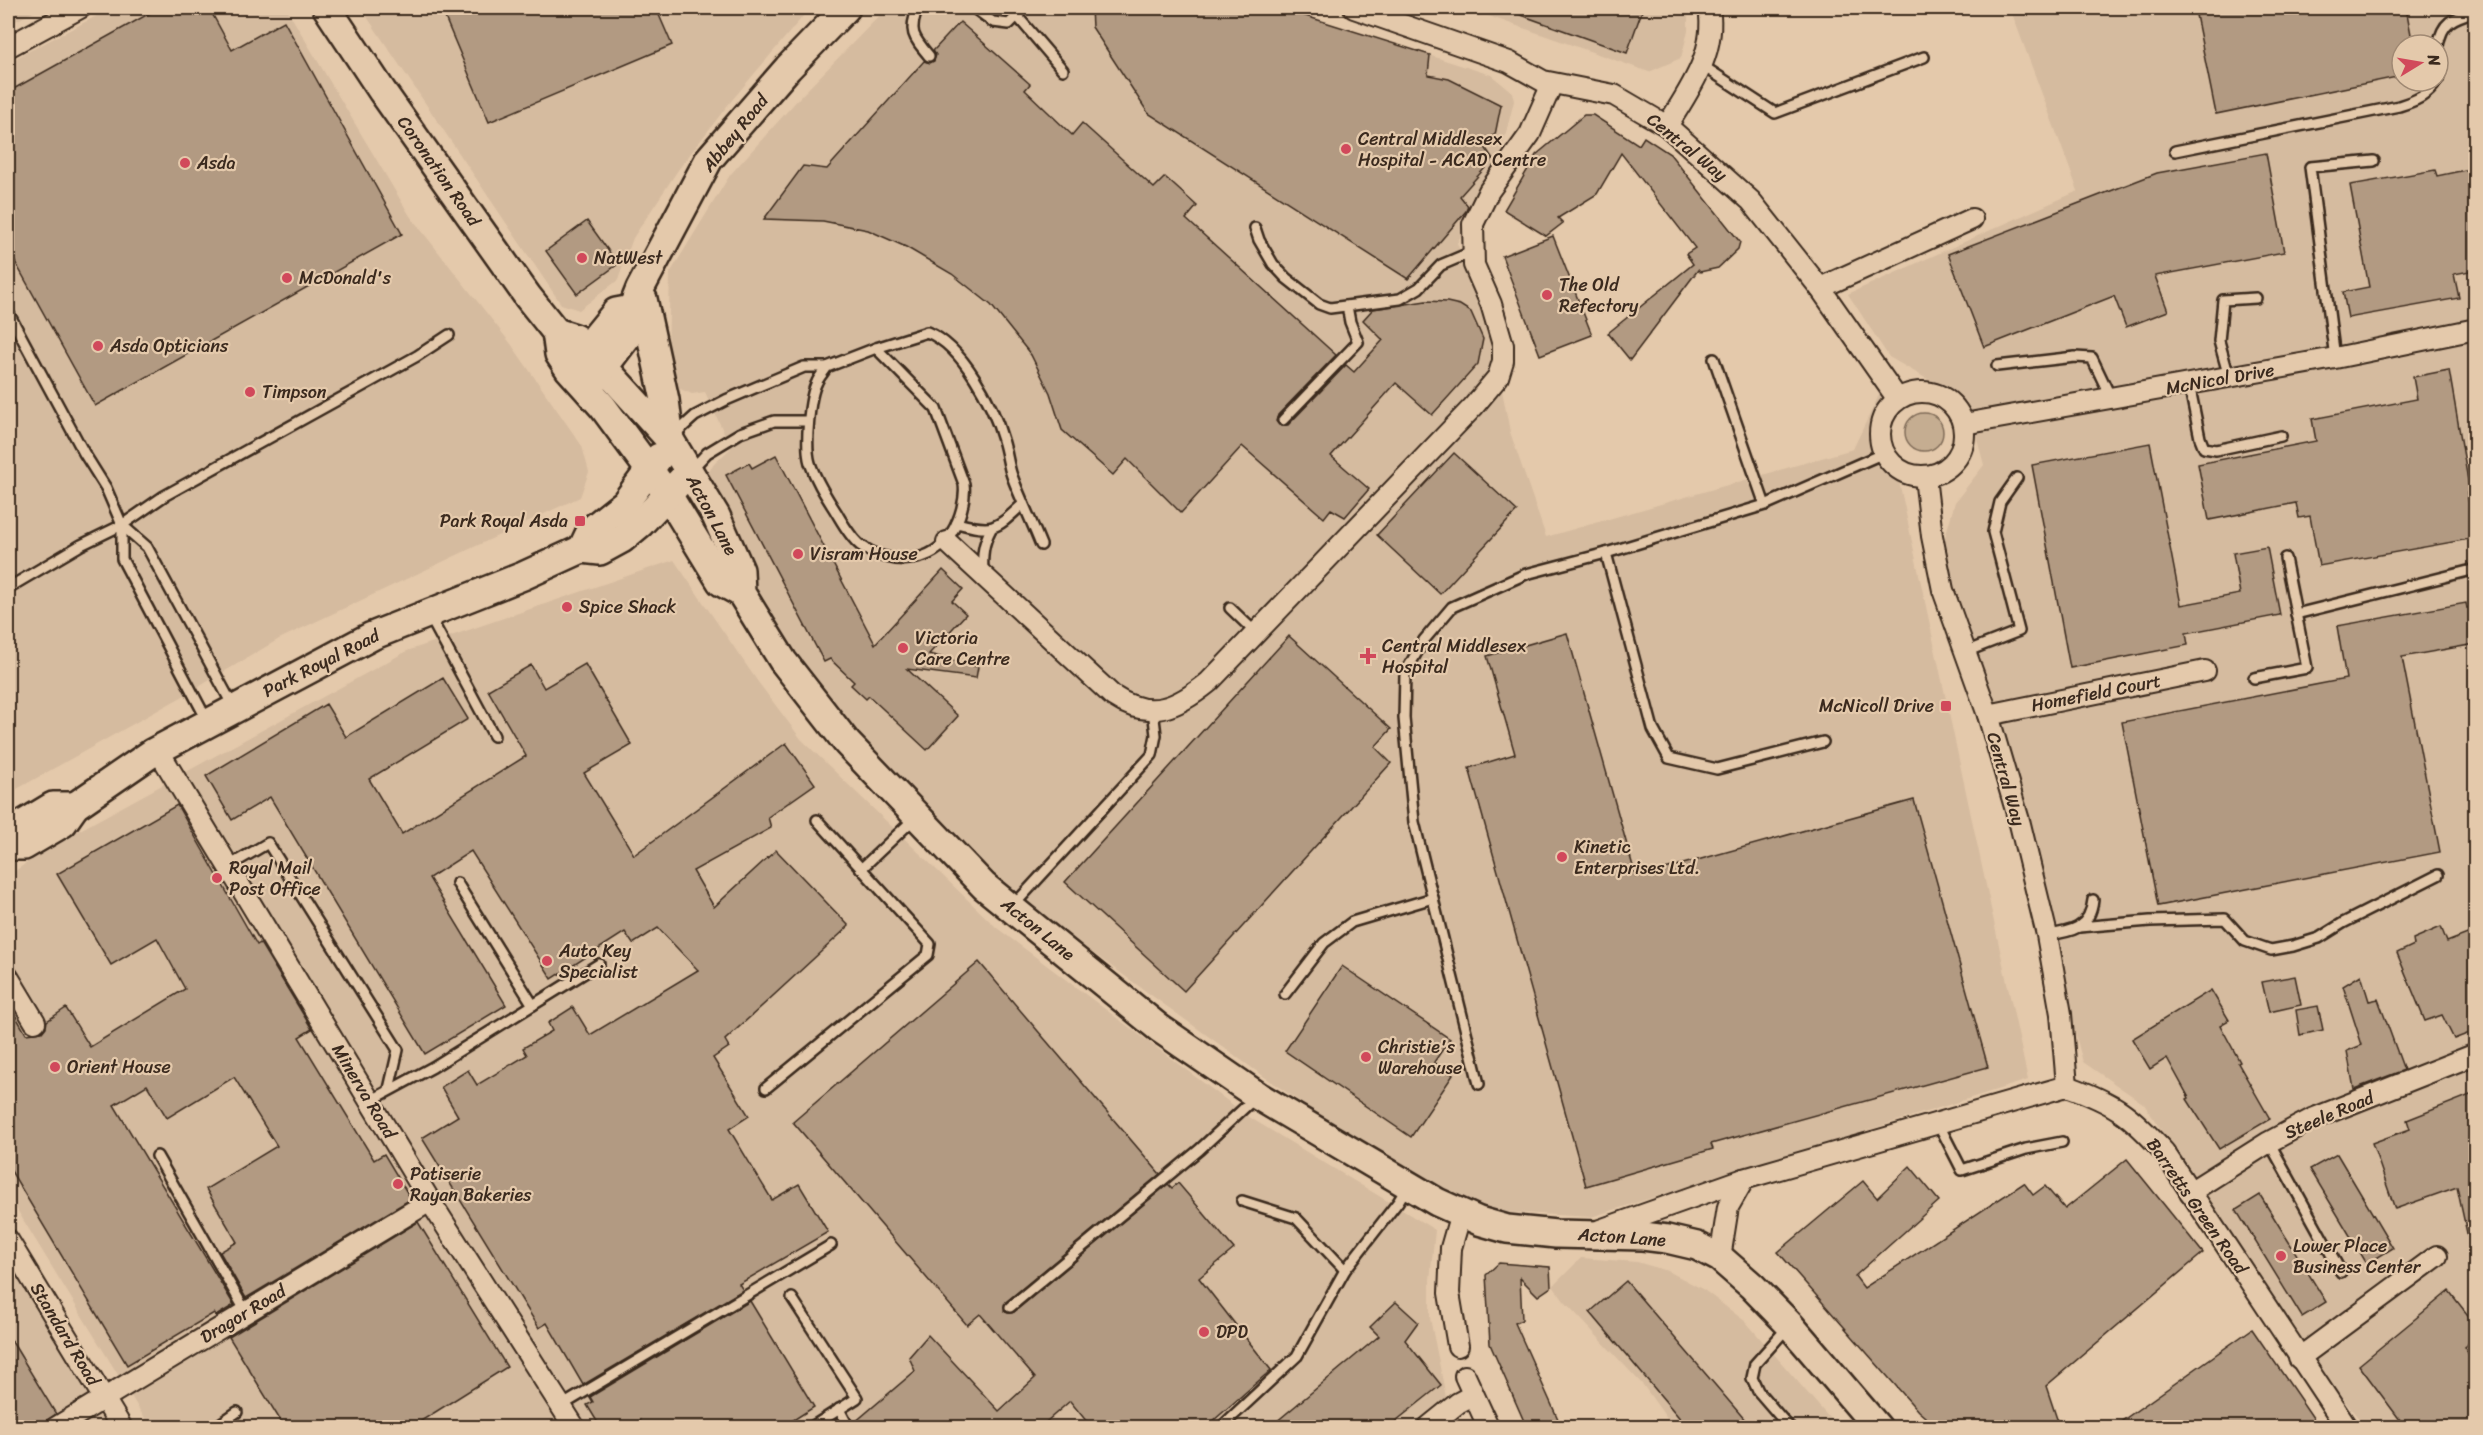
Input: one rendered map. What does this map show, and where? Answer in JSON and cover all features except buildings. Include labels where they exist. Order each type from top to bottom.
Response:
[{"type":"main road","name":"Coronation Road","points":[[327,8],[382,91],[528,297],[556,332],[559,354],[587,368],[670,440]]},
{"type":"main road","name":"Abbey Road","points":[[587,368],[634,326],[636,299],[709,159],[788,68],[846,8]]},
{"type":"main road","points":[[582,549],[591,530],[625,503],[670,440],[663,389],[636,299]]},
{"type":"main road","name":"Coronation Road","points":[[587,368],[650,470]]},
{"type":"main road","name":"Acton Lane","points":[[670,440],[716,516],[740,570],[741,593],[783,661],[846,742],[984,886],[1159,1028],[1258,1096],[1408,1185],[1461,1213],[1507,1229],[1556,1234],[1643,1236],[1667,1239],[1697,1246],[1720,1258],[1752,1286],[1790,1325],[1878,1428]]},
{"type":"main road","name":"Acton Lane","points":[[650,470],[668,495],[721,582],[741,593]]},
{"type":"main road","name":"Park Royal Road","points":[[8,846],[24,846],[63,822],[75,806],[158,750],[372,636],[523,576],[582,549],[600,551],[622,539],[640,524],[689,472]]},
{"type":"main road","name":"Park Royal Road","points":[[8,841],[15,829],[53,806],[75,806]]},
{"type":"street","points":[[8,47],[80,8]]},
{"type":"street","name":"Central Way","points":[[1358,8],[1509,62],[1552,84],[1614,95],[1666,126],[1751,201],[1820,288],[1897,398]]},
{"type":"street","points":[[1666,126],[1703,66],[1709,40],[1709,8]]},
{"type":"street","points":[[947,542],[1113,696],[1128,705],[1154,710],[1187,700],[1209,682],[1473,407],[1498,377],[1503,361],[1503,345],[1491,304],[1474,265],[1473,224],[1488,191],[1530,134],[1552,84]]},
{"type":"street","points":[[1820,288],[1972,219]]},
{"type":"street","name":"McNicol Drive","points":[[1964,424],[2335,358],[2475,329]]},
{"type":"street","points":[[1923,391],[1939,395],[1956,408],[1964,424],[1964,445],[1956,460],[1945,470],[1925,477],[1913,476],[1904,473],[1884,453],[1880,439],[1882,420],[1897,398],[1923,391]]},
{"type":"street","name":"Central Way","points":[[1925,477],[1932,536],[1943,590],[1988,715],[2020,824],[2047,935],[2061,1014],[2067,1086]]},
{"type":"street","name":"Homefield Court","points":[[1988,715],[2205,671]]},
{"type":"street","name":"Minerva Road","points":[[158,750],[430,1201],[575,1428]]},
{"type":"street","points":[[8,977],[35,1022]]},
{"type":"street","name":"Steele Road","points":[[2190,1191],[2269,1142],[2312,1119],[2475,1054]]},
{"type":"street","points":[[1589,1234],[1744,1179],[1937,1121],[2067,1086]]},
{"type":"street","name":"Barretts Green Road","points":[[2067,1086],[2115,1105],[2142,1127],[2164,1152],[2347,1428]]},
{"type":"street","points":[[1720,1258],[1728,1207],[1744,1179]]},
{"type":"street","name":"Dragor Road","points":[[55,1428],[430,1201]]},
{"type":"street","points":[[1458,1346],[1449,1293],[1451,1248],[1461,1213]]},
{"type":"street","name":"Standard Road","points":[[8,1240],[122,1428]]},
{"type":"street","points":[[2299,1358],[2437,1256]]},
{"type":"street","points":[[1465,1376],[1489,1428]]},
{"type":"street","points":[[1427,1428],[1458,1403],[1473,1395]]},
{"type":"lane","points":[[918,8],[911,24],[916,41],[929,56]]},
{"type":"lane","points":[[974,8],[993,22],[1009,24],[1019,12],[1062,70]]},
{"type":"lane","points":[[2440,33],[2452,19],[2475,11]]},
{"type":"lane","points":[[1703,66],[1775,113],[1924,57]]},
{"type":"lane","points":[[2175,151],[2399,106],[2420,99],[2428,93]]},
{"type":"lane","points":[[2335,358],[2310,167],[2374,161]]},
{"type":"lane","points":[[1255,228],[1268,256],[1286,278],[1322,306],[1330,308],[1400,299],[1419,288],[1441,265],[1474,251]]},
{"type":"lane","points":[[2229,377],[2219,341],[2223,300],[2256,298]]},
{"type":"lane","points":[[1283,420],[1358,342],[1350,322],[1347,306]]},
{"type":"lane","points":[[8,312],[84,453],[106,489],[122,525],[122,559],[208,722]]},
{"type":"lane","points":[[670,440],[695,416],[726,400],[804,367],[827,367],[927,332],[935,335],[950,348],[975,378],[992,411],[1003,440],[1011,473],[1041,545]]},
{"type":"lane","points":[[8,588],[81,545],[122,525],[164,496],[417,356],[449,335]]},
{"type":"lane","points":[[827,367],[816,382],[808,421],[809,460],[818,483],[859,544],[896,560],[913,560],[929,554],[947,542],[957,524],[965,492],[964,484],[941,418],[925,397],[876,348]]},
{"type":"lane","points":[[1997,366],[2075,357],[2092,358],[2111,398]]},
{"type":"lane","points":[[1714,358],[1765,505]]},
{"type":"lane","points":[[2189,384],[2204,448],[2216,450],[2281,436]]},
{"type":"lane","points":[[689,472],[707,453],[740,434],[774,421],[808,421]]},
{"type":"lane","points":[[1479,1084],[1414,822],[1404,718],[1406,673],[1424,640],[1452,608],[1526,574],[1606,553],[1765,505],[1884,453]]},
{"type":"lane","points":[[1965,652],[2019,631],[1993,532],[2000,502],[2017,478]]},
{"type":"lane","points":[[957,524],[976,529],[991,529],[1001,525],[1023,504]]},
{"type":"lane","points":[[122,525],[147,547],[234,708]]},
{"type":"lane","points":[[984,577],[982,554],[991,529]]},
{"type":"lane","points":[[1606,553],[1653,729],[1669,758],[1717,769],[1823,742]]},
{"type":"lane","points":[[2254,678],[2307,668],[2285,558]]},
{"type":"lane","points":[[2296,614],[2475,569]]},
{"type":"lane","points":[[1230,608],[1256,633]]},
{"type":"lane","points":[[428,613],[494,736]]},
{"type":"lane","points":[[1012,908],[1152,755],[1156,735],[1154,710]]},
{"type":"lane","points":[[861,869],[917,816]]},
{"type":"lane","points":[[766,1088],[928,955],[930,944],[817,820]]},
{"type":"lane","points":[[227,867],[268,843],[398,1050],[389,1089]]},
{"type":"lane","points":[[2079,927],[2150,921],[2225,919],[2246,941],[2271,950],[2319,938],[2363,912],[2438,875]]},
{"type":"lane","points":[[457,883],[533,1005]]},
{"type":"lane","points":[[1286,993],[1324,944],[1352,922],[1433,898]]},
{"type":"lane","points":[[2047,935],[2070,933],[2079,927],[2092,913],[2093,900]]},
{"type":"lane","points":[[370,1101],[433,1067],[599,964]]},
{"type":"lane","points":[[1010,1307],[1199,1150],[1258,1096]]},
{"type":"lane","points":[[1937,1121],[1962,1170],[2026,1149],[2062,1142]]},
{"type":"lane","points":[[2269,1142],[2342,1272]]},
{"type":"lane","points":[[157,1156],[246,1312]]},
{"type":"lane","points":[[1221,1428],[1297,1356],[1346,1270],[1398,1202],[1408,1185]]},
{"type":"lane","points":[[1242,1201],[1296,1218],[1346,1270]]},
{"type":"lane","points":[[561,1406],[831,1245]]},
{"type":"lane","points":[[792,1298],[857,1398],[810,1428]]},
{"type":"lane","points":[[1790,1325],[1755,1364],[1752,1378],[1758,1391],[1790,1428]]},
{"type":"lane","points":[[839,1409],[849,1428]]},
{"type":"lane","points":[[214,1428],[237,1412]]},
{"type":"shaded area","points":[[8,8],[41,8],[8,25]]},
{"type":"shaded area","points":[[112,8],[286,8],[410,216],[511,344],[582,446],[589,472],[580,497],[279,639],[185,695],[8,794],[8,62]]},
{"type":"shaded area","points":[[361,8],[810,8],[727,106],[678,170],[633,238],[618,280],[579,310],[561,304]]},
{"type":"shaded area","name":"Central Middlesex Hospital","points":[[887,8],[1282,8],[1491,75],[1512,92],[1514,101],[1497,169],[1457,243],[1492,338],[1510,432],[1546,537],[1853,449],[1880,393],[2028,1080],[1591,1217],[1455,1209],[1266,1078],[1021,901],[844,717],[753,595],[708,473],[731,448],[705,392],[692,394],[678,388],[668,353],[670,273],[730,175],[801,96]]},
{"type":"shaded area","points":[[1466,8],[1688,8],[1688,31],[1681,58],[1649,72]]},
{"type":"shaded area","points":[[2010,8],[2475,8],[2475,1427],[2366,1427],[2318,1369],[2144,1104],[2083,1062],[1942,548],[1955,502],[1984,465],[1967,402],[1889,357],[1848,294],[2078,191]]},
{"type":"shaded area","points":[[1924,413],[1937,419],[1943,432],[1937,445],[1924,451],[1911,445],[1905,432],[1911,419]]},
{"type":"shaded area","points":[[674,560],[758,682],[801,739],[997,928],[1249,1117],[1435,1230],[1430,1280],[1430,1318],[1446,1397],[1408,1428],[150,1427],[8,1195],[8,876],[49,847],[407,651]]},
{"type":"shaded area","points":[[8,1257],[117,1427],[8,1427]]},
{"type":"shaded area","points":[[1581,1258],[1637,1262],[1668,1271],[1704,1290],[1746,1322],[1837,1427],[1673,1427],[1643,1385],[1564,1301],[1553,1286]]},
{"type":"place","name":"Central Middlesex Hospital - ACAD Centre","points":[[1346,149]]},
{"type":"place","name":"Asda","points":[[185,163]]},
{"type":"place","name":"NatWest","points":[[582,258]]},
{"type":"place","name":"McDonald's","points":[[287,278]]},
{"type":"place","name":"The Old Refectory","points":[[1547,295]]},
{"type":"place","name":"Asda Opticians","points":[[98,346]]},
{"type":"place","name":"Timpson","points":[[250,392]]},
{"type":"place","name":"Park Royal Asda","points":[[580,521]]},
{"type":"place","name":"Visram House","points":[[798,554]]},
{"type":"place","name":"Spice Shack","points":[[567,607]]},
{"type":"place","name":"Victoria Care Centre","points":[[903,648]]},
{"type":"place","name":"Central Middlesex Hospital","points":[[1368,656]]},
{"type":"place","name":"McNicoll Drive","points":[[1946,706]]},
{"type":"place","name":"Kinetic Enterprises Ltd.","points":[[1562,857]]},
{"type":"place","name":"Royal Mail Post Office","points":[[217,878]]},
{"type":"place","name":"Auto Key Specialist","points":[[547,961]]},
{"type":"place","name":"Christie's Warehouse","points":[[1366,1057]]},
{"type":"place","name":"Orient House","points":[[55,1067]]},
{"type":"place","name":"Patiserie Rayan Bakeries","points":[[398,1184]]},
{"type":"place","name":"Lower Place Business Center","points":[[2281,1256]]},
{"type":"place","name":"DPD","points":[[1204,1332]]}]
